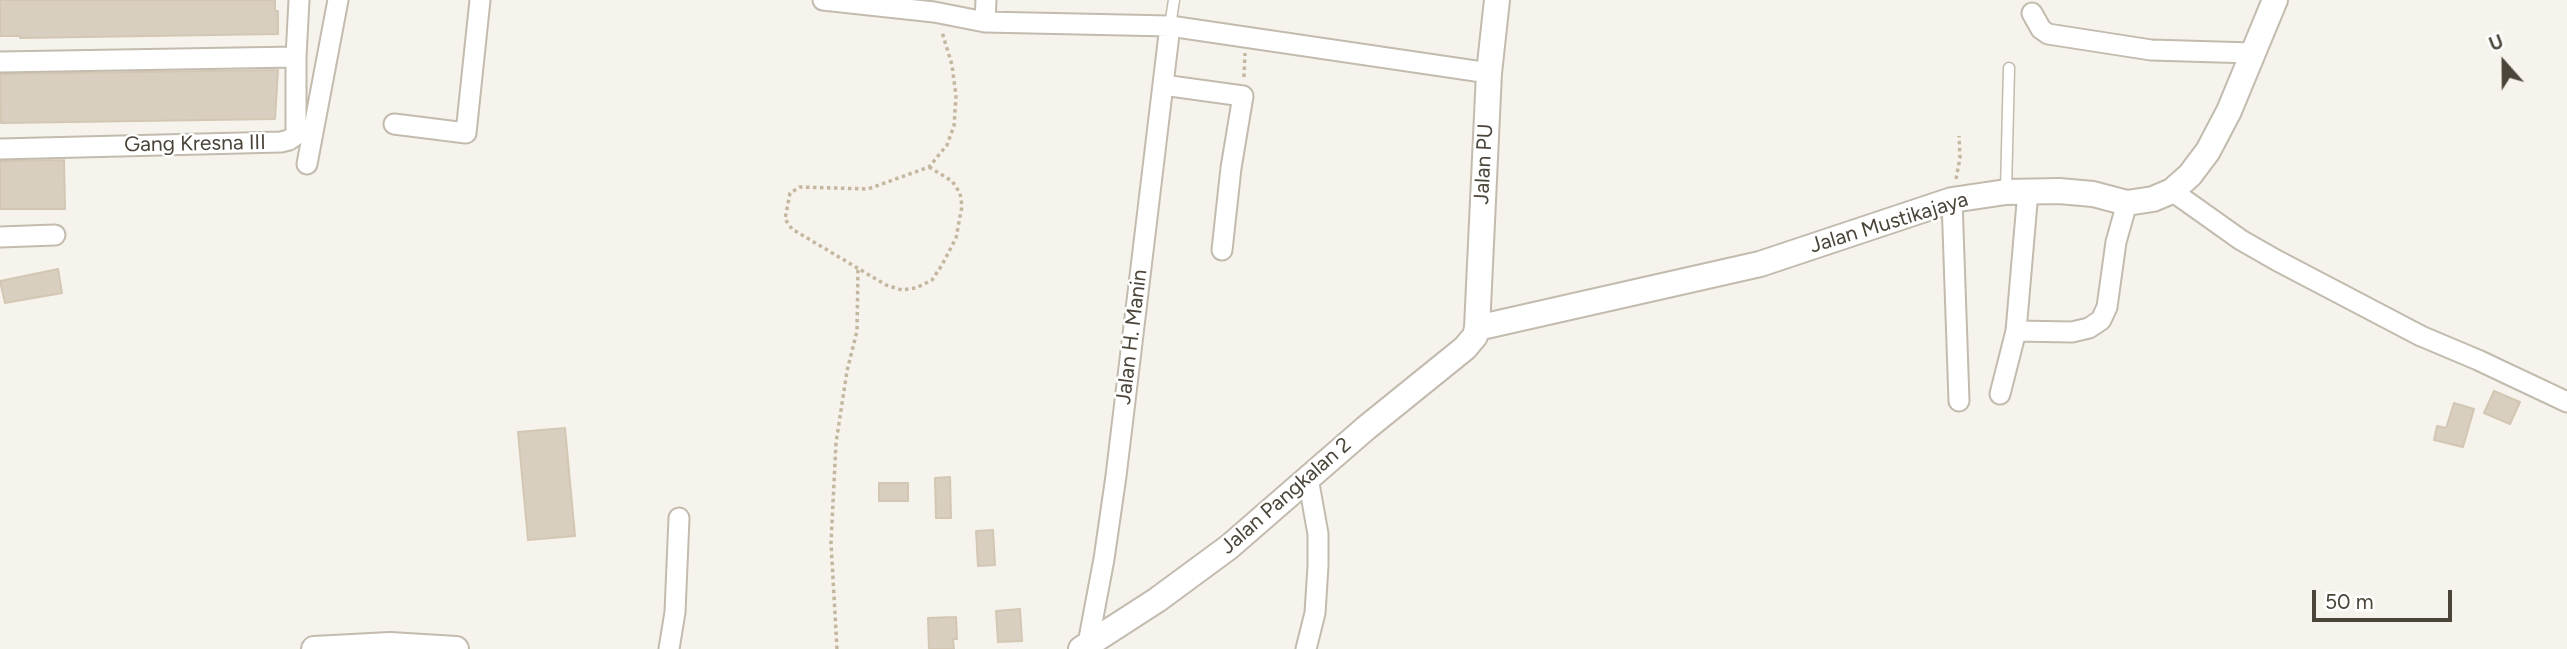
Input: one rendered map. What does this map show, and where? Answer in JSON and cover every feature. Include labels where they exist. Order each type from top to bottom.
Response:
[{"type":"street","name":"Gang Kresna III","points":[[0,149],[281,142],[296,135],[299,0]]},
{"type":"street","points":[[307,164],[338,0]]},
{"type":"street","points":[[394,124],[466,133],[480,0]]},
{"type":"street","points":[[822,0],[934,12],[985,22],[1170,26],[1489,73]]},
{"type":"street","points":[[985,22],[986,0]]},
{"type":"street","name":"Jalan PU","points":[[1478,328],[1489,73],[1497,0]]},
{"type":"street","name":"Jalan Mustikajaya","points":[[1478,328],[1760,264],[1952,200],[2017,192],[2093,194],[2127,203],[2153,199],[2172,191],[2190,175],[2208,151],[2230,111],[2275,0]]},
{"type":"street","points":[[2032,13],[2041,29],[2049,34],[2151,50],[2252,53]]},
{"type":"street","name":"Jalan H. Manin","points":[[1085,648],[1116,476],[1170,26]]},
{"type":"street","points":[[0,62],[296,57]]},
{"type":"street","points":[[1163,85],[1243,96],[1231,167],[1222,250]]},
{"type":"street","points":[[2172,191],[2241,240],[2276,260],[2421,336],[2567,402]]},
{"type":"street","points":[[2000,394],[2017,331],[2017,192]]},
{"type":"street","points":[[1952,200],[1959,401]]},
{"type":"street","points":[[2017,331],[2072,332],[2089,328],[2101,320],[2107,307],[2116,242],[2127,203]]},
{"type":"street","points":[[0,237],[55,234]]},
{"type":"street","name":"Jalan Pangkalan 2","points":[[1085,648],[1229,547],[1465,348],[1478,328]]},
{"type":"street","points":[[1306,649],[1315,613],[1318,566],[1318,534],[1308,478]]},
{"type":"street","points":[[669,649],[675,611],[679,518]]},
{"type":"street","points":[[314,649],[390,645],[456,649]]},
{"type":"lane","points":[[1170,26],[1174,0]]},
{"type":"lane","points":[[2009,68],[2017,192]]},
{"type":"path","points":[[929,167],[952,181],[960,192],[962,206],[956,238],[942,265],[932,280],[916,288],[902,290],[886,285],[792,229],[785,219],[790,192],[800,187],[868,189],[929,167],[947,145],[954,126],[956,96],[952,65],[934,12]]},
{"type":"path","points":[[1243,96],[1246,37]]},
{"type":"path","points":[[1952,200],[1960,158],[1959,136]]},
{"type":"path","points":[[837,649],[831,542],[835,443],[847,371],[857,331],[858,268]]},
{"type":"building","points":[[0,0],[275,0],[278,34],[20,38],[0,36]]},
{"type":"building","points":[[278,70],[275,119],[1,123],[0,74]]},
{"type":"building","points":[[64,160],[65,209],[0,209],[0,161]]},
{"type":"building","points":[[58,269],[62,293],[5,303],[0,281]]},
{"type":"building","points":[[2494,391],[2520,402],[2510,424],[2484,413]]},
{"type":"building","points":[[2454,403],[2474,409],[2463,447],[2434,440],[2437,426],[2446,428]]},
{"type":"building","points":[[565,428],[575,536],[528,540],[518,432]]},
{"type":"building","points":[[950,477],[951,518],[936,518],[935,478]]},
{"type":"building","points":[[879,483],[908,483],[908,501],[879,501]]},
{"type":"building","points":[[993,530],[995,565],[978,566],[976,531]]},
{"type":"building","points":[[1020,609],[1022,641],[998,642],[996,611]]},
{"type":"building","points":[[956,617],[957,639],[953,639],[954,649],[929,649],[928,618]]}]
